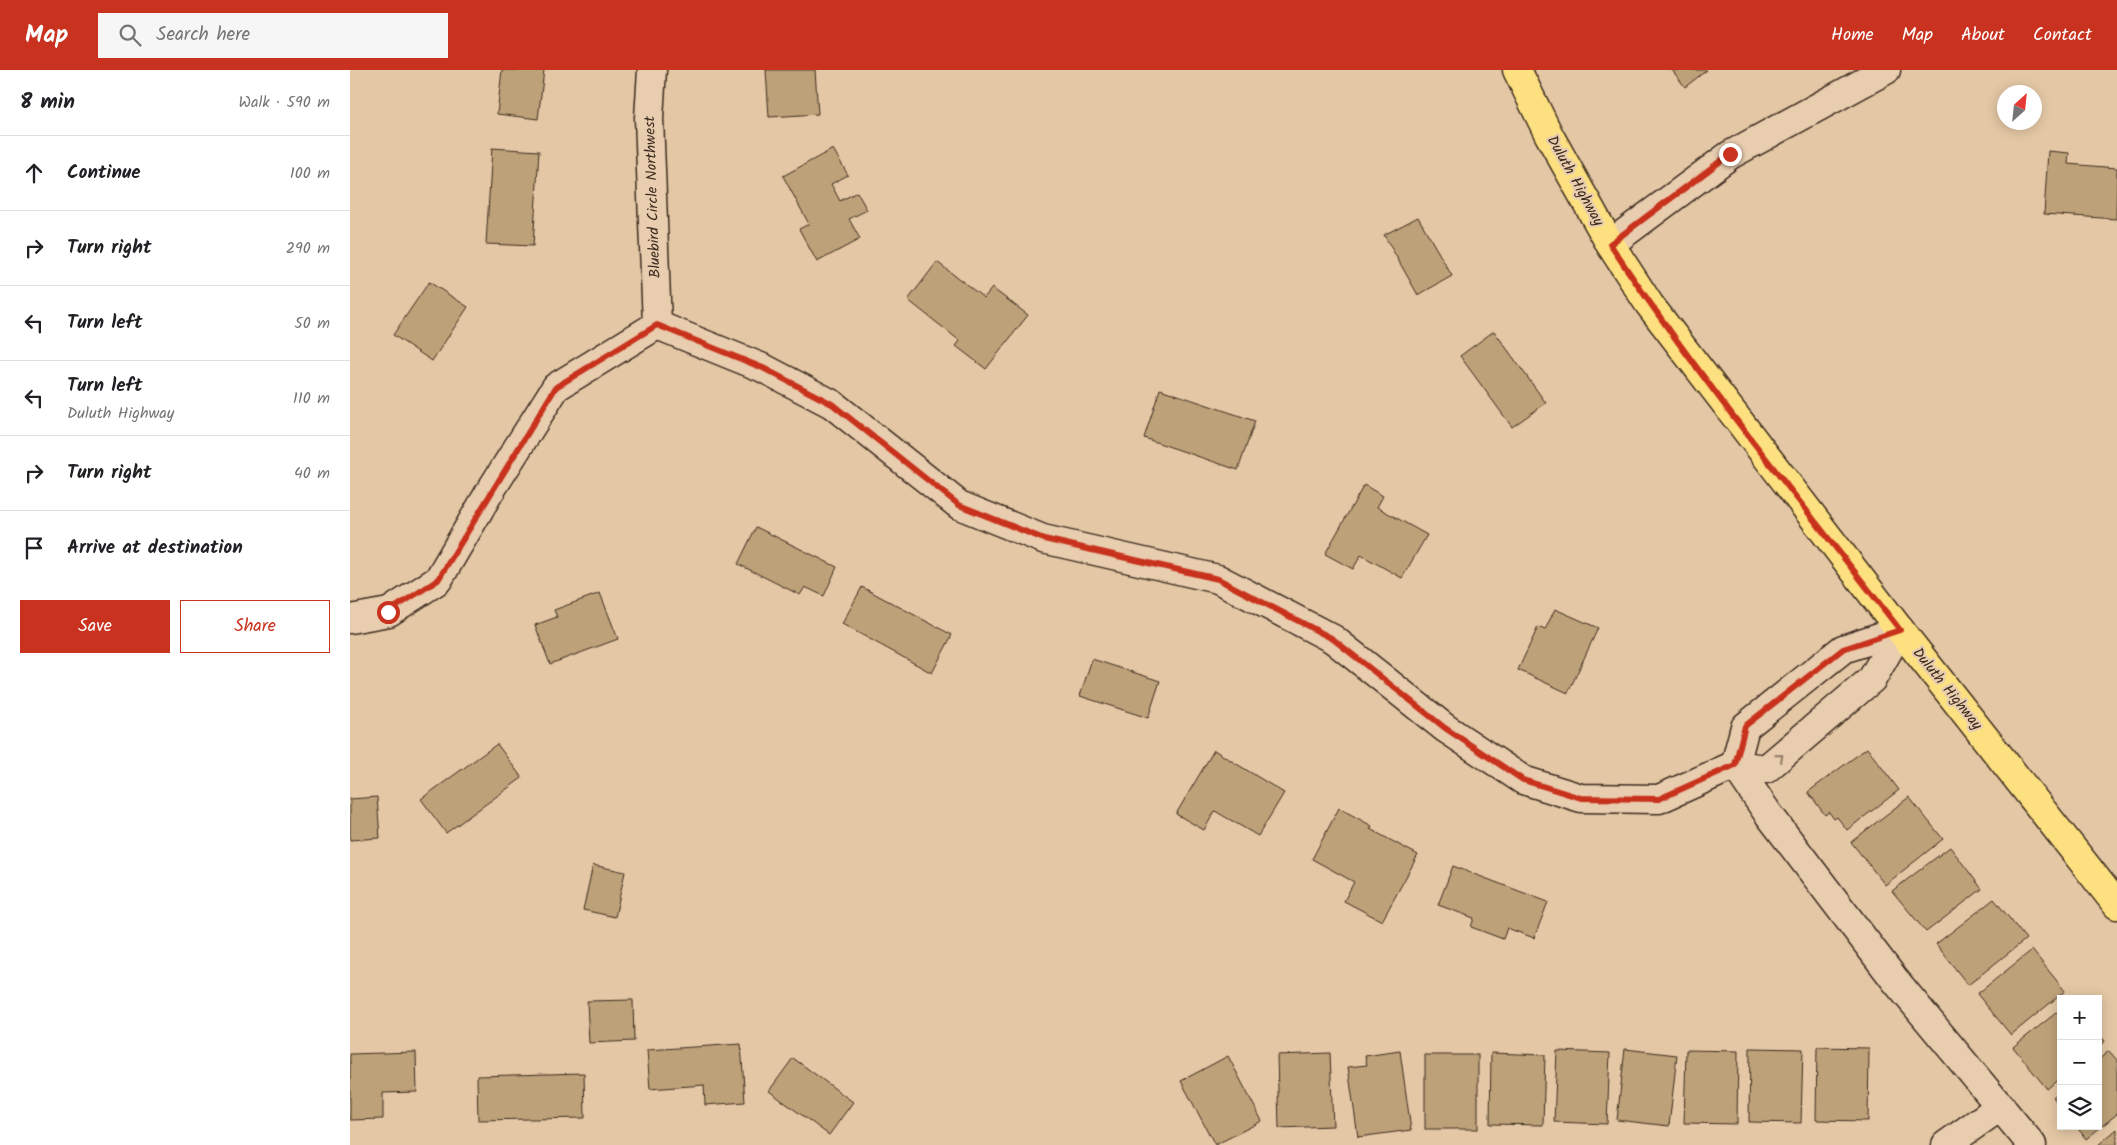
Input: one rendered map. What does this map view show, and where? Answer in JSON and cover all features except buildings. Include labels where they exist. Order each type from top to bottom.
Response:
[{"type":"main road","name":"Duluth Highway","points":[[1518,70],[1549,135],[1610,244],[1649,304],[1900,630],[2117,905]]},
{"type":"street","name":"Bluebird Circle Northwest","points":[[652,70],[649,118],[657,325]]},
{"type":"street","points":[[1610,244],[1730,154],[1886,70]]},
{"type":"street","points":[[350,619],[388,612],[438,580],[556,387],[657,325],[763,368],[832,404],[959,505],[1044,539],[1218,579],[1333,639],[1445,728],[1523,780],[1581,798],[1659,799],[1735,765],[1766,769],[1872,679],[1900,630]]},
{"type":"street","points":[[1900,630],[1843,649],[1745,726],[1735,765],[1767,812],[1895,980],[2032,1145]]},
{"type":"street","points":[[1946,1145],[2001,1106]]},
{"type":"route","points":[[388,612],[438,580],[489,493],[556,387],[657,325],[763,368],[832,404],[959,505],[1044,539],[1218,579],[1333,639],[1445,728],[1523,780],[1581,798],[1659,799],[1735,765],[1745,726],[1843,649],[1900,630],[1693,363],[1649,304],[1610,244],[1730,154]]}]
